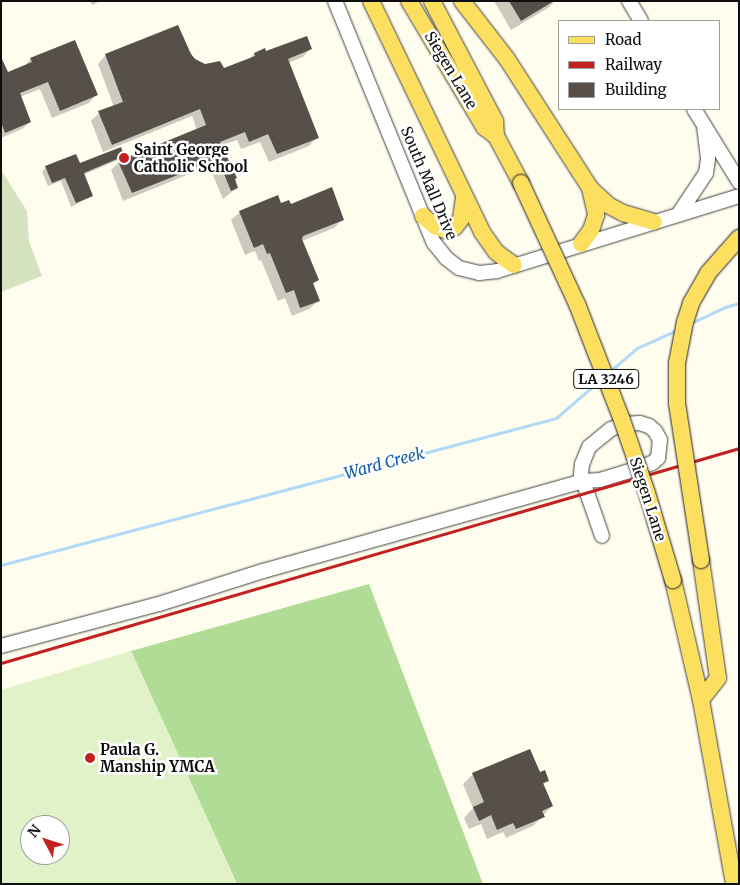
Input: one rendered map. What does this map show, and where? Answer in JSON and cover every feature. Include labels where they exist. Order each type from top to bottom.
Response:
[{"type":"main road","points":[[371,1],[482,232],[496,252],[514,265]]},
{"type":"main road","name":"Siegen Lane","points":[[409,1],[484,126],[496,136],[522,183],[577,304],[622,420],[647,493],[673,580],[701,700],[734,884]]},
{"type":"main road","name":"Siegen Lane","points":[[432,1],[495,121],[496,136]]},
{"type":"main road","points":[[462,1],[507,59],[590,188],[616,209],[654,222]]},
{"type":"main road","points":[[581,244],[591,230],[596,214],[590,188]]},
{"type":"main road","points":[[424,216],[435,226],[445,230],[454,227],[461,219],[464,198]]},
{"type":"main road","points":[[701,700],[718,678],[677,403],[676,362],[685,322],[695,295],[721,256],[739,238]]},
{"type":"street","name":"South Mall Drive","points":[[335,1],[434,243],[446,258],[459,268],[479,273],[514,265],[739,196]]},
{"type":"street","points":[[629,1],[640,20]]},
{"type":"street","points":[[695,110],[739,182]]},
{"type":"street","points":[[678,215],[706,173],[708,158],[704,126]]},
{"type":"street","points":[[1,646],[159,604],[263,571],[583,481],[600,480],[652,463],[658,458],[660,440],[655,431],[640,423],[623,424],[611,429],[589,447],[582,464],[583,481],[602,536]]},
{"type":"green space","points":[[1,170],[27,211],[29,241],[42,276],[1,292]]},
{"type":"green space","points":[[369,584],[483,884],[237,884],[131,651]]},
{"type":"green space","name":"Paula G. Manship YMCA","points":[[131,651],[237,884],[1,884],[1,690]]},
{"type":"building","points":[[509,1],[554,1],[521,21]]},
{"type":"building","points":[[178,25],[195,59],[205,64],[220,61],[224,68],[255,56],[254,53],[265,48],[266,51],[307,36],[312,49],[288,59],[319,138],[277,154],[268,134],[249,142],[245,132],[220,142],[237,178],[235,179],[238,188],[231,191],[218,159],[132,193],[118,161],[206,125],[200,109],[112,145],[98,111],[123,102],[105,54]]},
{"type":"building","points":[[75,40],[98,95],[60,111],[48,82],[20,93],[31,122],[5,133],[1,122],[1,57],[8,72],[32,62],[30,58]]},
{"type":"building","points":[[121,147],[124,156],[84,173],[93,196],[76,203],[65,178],[52,183],[45,166],[76,154],[80,163]]},
{"type":"building","points":[[332,187],[344,220],[303,236],[302,239],[319,280],[313,283],[320,301],[300,308],[294,290],[286,293],[270,253],[267,254],[263,244],[254,248],[239,211],[278,195],[281,203],[289,200],[291,204]]},
{"type":"building","points":[[530,749],[540,772],[545,770],[549,781],[543,783],[553,806],[542,811],[545,817],[516,829],[513,823],[497,830],[491,815],[479,821],[473,807],[484,802],[472,773]]},
{"type":"waterway","name":"Ward Creek","points":[[691,323],[725,307],[739,303]]},
{"type":"waterway","name":"Ward Creek","points":[[608,373],[637,348],[679,329]]},
{"type":"waterway","name":"Ward Creek","points":[[1,565],[556,418],[600,380]]},
{"type":"railway","points":[[1,663],[739,448]]},
{"type":"place","name":"Saint George Catholic School","points":[[124,158]]},
{"type":"place","name":"Paula G. Manship YMCA","points":[[90,758]]}]
